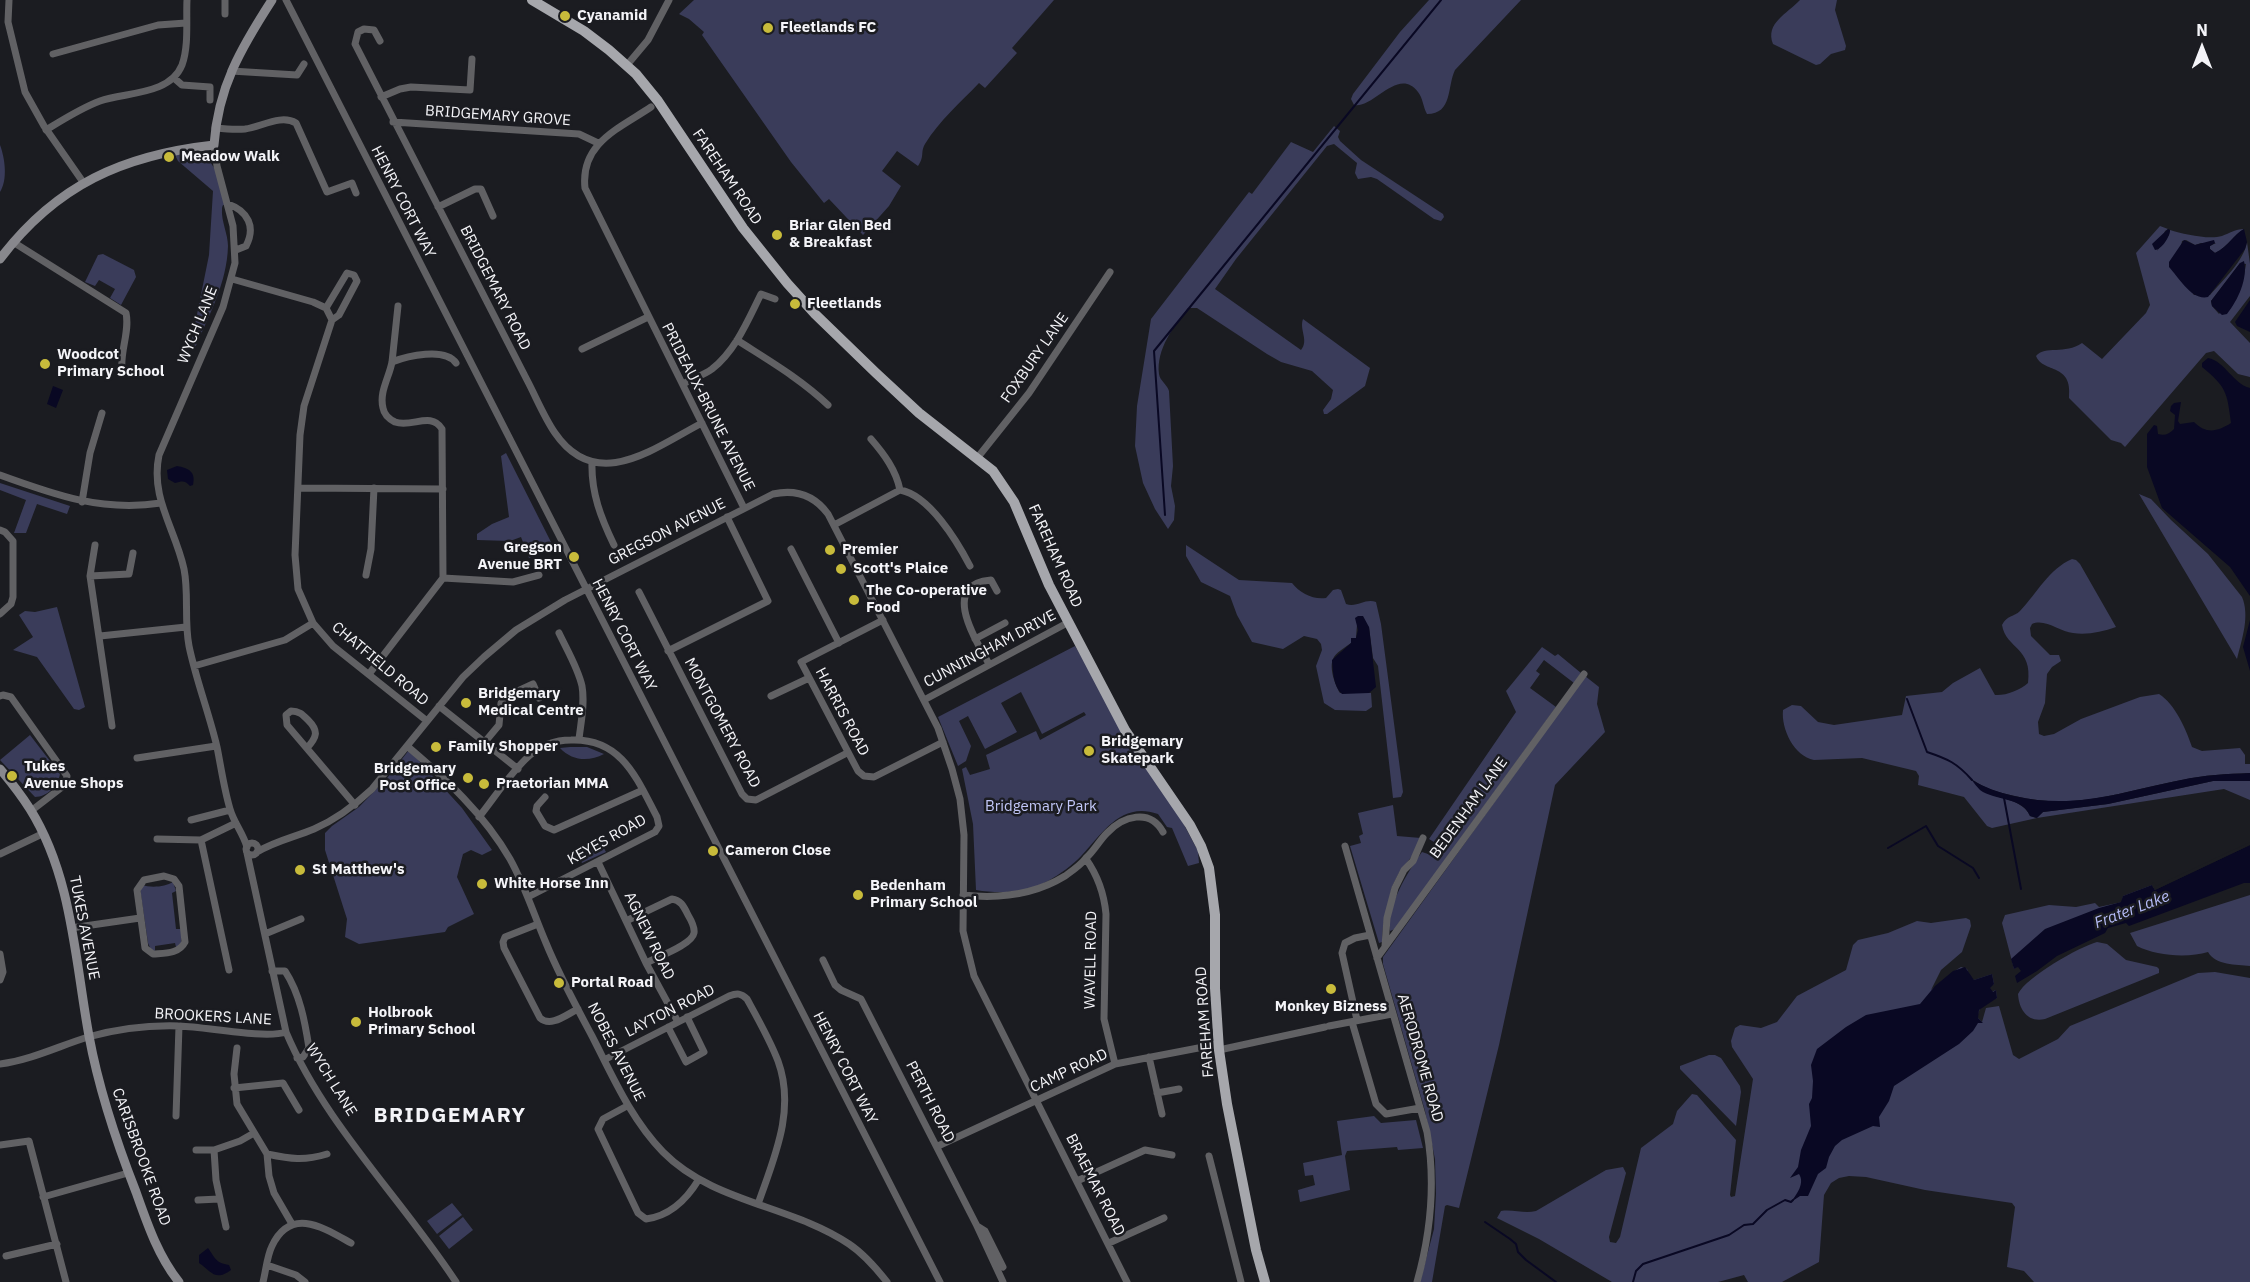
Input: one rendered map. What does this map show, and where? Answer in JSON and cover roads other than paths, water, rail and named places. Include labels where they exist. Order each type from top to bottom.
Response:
[{"type":"main road","name":"FAREHAM ROAD","points":[[532,0],[584,31],[627,65],[658,101],[754,243],[815,314],[919,413],[993,471],[1014,502],[1044,576],[1125,730],[1190,825],[1209,868],[1213,891],[1219,1047],[1227,1104],[1264,1282]]},
{"type":"street","points":[[9,0],[8,22],[24,92],[46,129],[83,182]]},
{"type":"street","points":[[46,129],[101,101],[157,87],[174,78],[184,57],[187,0]]},
{"type":"street","points":[[225,0],[225,14]]},
{"type":"street","name":"WYCH LANE","points":[[272,0],[244,44],[231,71],[220,102],[215,128],[214,145],[217,165],[228,204],[236,250],[232,279],[223,307],[159,455],[156,471],[161,504],[183,565],[186,582],[186,627],[230,810],[250,847],[253,883],[286,1032],[297,1058],[320,1095],[456,1282]]},
{"type":"street","name":"HENRY CORT WAY","points":[[286,0],[940,1282]]},
{"type":"street","points":[[627,65],[648,40],[669,0]]},
{"type":"street","points":[[53,54],[158,25],[186,23]]},
{"type":"street","name":"BRIDGEMARY ROAD","points":[[381,41],[377,33],[370,29],[358,32],[355,44],[554,432],[571,452],[592,462],[610,465],[648,452],[702,423]]},
{"type":"street","points":[[381,97],[411,87],[470,90],[472,59]]},
{"type":"street","points":[[231,71],[297,75],[304,64]]},
{"type":"street","points":[[174,78],[182,85],[210,87],[210,100]]},
{"type":"street","points":[[598,143],[651,107]]},
{"type":"street","points":[[215,128],[245,129],[280,120],[290,120],[296,123],[327,192],[352,183],[356,192]]},
{"type":"street","name":"BRIDGEMARY GROVE","points":[[393,122],[579,134],[598,143]]},
{"type":"street","name":"PRIDEAUX-BRUNE AVENUE","points":[[598,143],[585,170],[586,193],[744,508]]},
{"type":"street","points":[[0,259],[32,221],[83,182],[118,166],[155,154],[214,145]]},
{"type":"street","points":[[438,207],[475,189],[481,189],[493,216]]},
{"type":"street","points":[[228,204],[242,212],[251,228],[251,236],[246,246],[236,250]]},
{"type":"street","points":[[12,242],[126,313],[128,321],[121,356],[122,369]]},
{"type":"street","name":"FOXBURY LANE","points":[[978,457],[1029,393],[1110,272]]},
{"type":"street","name":"CHATFIELD ROAD","points":[[326,308],[347,273],[354,275],[357,281],[339,315],[332,320],[304,406],[300,435],[295,572],[304,608],[312,623],[333,646],[427,721]]},
{"type":"street","points":[[232,279],[314,302],[326,308],[332,320]]},
{"type":"street","points":[[683,384],[712,369],[737,340],[761,294],[775,299]]},
{"type":"street","points":[[369,674],[443,578],[443,434],[439,423],[430,420],[401,423],[394,421],[385,414],[382,398],[392,362],[398,306]]},
{"type":"street","points":[[397,315],[407,316]]},
{"type":"street","name":"PRIDEAUX-BRUNE AVENUE","points":[[582,348],[648,317]]},
{"type":"street","points":[[737,340],[795,377],[828,405]]},
{"type":"street","points":[[449,347],[449,356]]},
{"type":"street","points":[[392,362],[408,356],[449,356],[456,363]]},
{"type":"street","points":[[82,502],[90,453],[102,412]]},
{"type":"street","points":[[871,439],[883,452],[900,490]]},
{"type":"street","points":[[592,462],[594,492],[602,520],[614,546]]},
{"type":"street","points":[[0,475],[57,496],[82,502],[143,506],[161,504]]},
{"type":"street","points":[[299,488],[443,489]]},
{"type":"street","points":[[366,575],[371,549],[374,488]]},
{"type":"street","points":[[834,525],[900,490],[910,492],[919,497],[958,542],[970,566]]},
{"type":"street","name":"GREGSON AVENUE","points":[[250,847],[270,844],[312,830],[355,805],[372,789],[471,669],[501,642],[531,620],[570,597],[727,516],[773,494],[785,491],[798,492],[823,506],[924,700],[943,742],[960,799],[965,856],[963,895]]},
{"type":"street","points":[[668,651],[768,600],[727,516]]},
{"type":"street","points":[[0,530],[13,541],[14,597],[11,604],[0,614]]},
{"type":"street","points":[[95,545],[90,576],[112,726]]},
{"type":"street","points":[[792,549],[839,643]]},
{"type":"street","points":[[90,576],[129,574],[134,553]]},
{"type":"street","points":[[443,578],[513,582],[539,575]]},
{"type":"street","points":[[988,664],[975,639],[965,613],[964,603],[966,591],[975,584],[991,580],[997,591]]},
{"type":"street","name":"MONTGOMERY ROAD","points":[[639,592],[742,794],[747,799],[756,800],[847,753]]},
{"type":"street","name":"HARRIS ROAD","points":[[883,620],[801,662],[847,753],[858,771],[864,776],[874,777],[943,742]]},
{"type":"street","name":"CUNNINGHAM DRIVE","points":[[924,700],[1069,622]]},
{"type":"street","points":[[195,666],[285,640],[312,623]]},
{"type":"street","points":[[975,639],[1005,624]]},
{"type":"street","points":[[100,636],[186,627]]},
{"type":"street","points":[[559,633],[582,686],[579,739]]},
{"type":"street","name":"BEDENHAM LANE","points":[[1377,958],[1584,675]]},
{"type":"street","points":[[771,696],[809,678]]},
{"type":"street","points":[[484,742],[499,725],[501,703],[507,696],[533,684],[539,698]]},
{"type":"street","points":[[0,696],[3,694],[11,697],[67,776],[66,784],[32,811]]},
{"type":"street","points":[[439,706],[518,769]]},
{"type":"street","points":[[307,748],[315,740],[315,727],[301,712],[291,711],[286,715],[287,725],[355,805]]},
{"type":"street","name":"KEYES ROAD","points":[[479,817],[528,757],[546,744],[579,739],[600,744],[618,754],[632,770],[657,817],[659,826],[655,832],[528,897]]},
{"type":"street","points":[[137,758],[216,746]]},
{"type":"street","name":"NOBES AVENUE","points":[[407,746],[443,777],[497,838],[528,897],[552,957],[627,1106],[651,1140],[665,1154],[699,1179],[808,1222],[850,1244],[865,1256],[887,1282]]},
{"type":"street","name":"TUKES AVENUE","points":[[0,769],[32,811],[59,874],[71,928],[89,1037]]},
{"type":"street","points":[[545,797],[536,811],[545,826],[555,831],[643,790]]},
{"type":"street","points":[[191,820],[230,810]]},
{"type":"street","points":[[963,895],[988,897],[1025,892],[1065,876],[1086,860],[1108,832],[1121,822],[1134,817],[1153,819],[1163,832]]},
{"type":"street","points":[[157,838],[201,840],[236,824]]},
{"type":"street","points":[[0,854],[42,834]]},
{"type":"street","points":[[1385,946],[1387,918],[1395,888],[1404,870],[1413,861],[1423,838]]},
{"type":"street","points":[[201,840],[229,970]]},
{"type":"street","name":"GREGSON AVENUE","points":[[257,853],[270,844]]},
{"type":"street","name":"AERODROME ROAD","points":[[1345,846],[1427,1132],[1432,1179],[1429,1230],[1417,1282]]},
{"type":"street","points":[[250,847],[252,856],[257,853]]},
{"type":"street","points":[[251,864],[257,853]]},
{"type":"street","name":"WAVELL ROAD","points":[[1086,860],[1095,872],[1105,898],[1104,1019],[1115,1064]]},
{"type":"street","name":"AGNEW ROAD","points":[[598,862],[646,963],[678,1022]]},
{"type":"street","points":[[164,876],[174,879],[178,886],[186,939],[182,948],[177,951],[150,953],[145,948],[140,918],[137,892],[141,882],[147,878],[164,876]]},
{"type":"street","name":"BRAEMAR ROAD","points":[[963,895],[964,944],[974,976],[1127,1282]]},
{"type":"street","points":[[626,921],[672,899],[681,903],[694,928],[694,936],[689,943],[646,963]]},
{"type":"street","points":[[71,928],[140,918]]},
{"type":"street","points":[[265,934],[301,919]]},
{"type":"street","points":[[538,924],[505,937],[504,948],[544,1022],[550,1023],[578,1009]]},
{"type":"street","points":[[1370,935],[1355,938],[1346,944],[1342,953],[1355,1021],[1376,1104],[1386,1114],[1420,1108]]},
{"type":"street","points":[[0,954],[3,972],[0,980]]},
{"type":"street","name":"PERTH ROAD","points":[[823,960],[835,985],[861,999],[977,1226],[985,1231],[1003,1267]]},
{"type":"street","points":[[272,971],[285,971],[296,990],[309,1048],[303,1057],[297,1058]]},
{"type":"street","name":"LAYTON ROAD","points":[[604,1060],[736,993],[742,994],[747,999],[778,1060],[784,1092],[783,1126],[779,1145],[758,1204]]},
{"type":"street","points":[[1219,1047],[1392,1014]]},
{"type":"street","points":[[668,1027],[686,1062],[704,1052],[687,1017]]},
{"type":"street","points":[[176,1116],[179,1026]]},
{"type":"street","name":"BROOKERS LANE","points":[[0,1064],[28,1058],[89,1037],[139,1028],[179,1026],[271,1035],[286,1032]]},
{"type":"street","name":"CARISBROOKE ROAD","points":[[89,1037],[106,1110],[128,1173],[158,1248],[170,1271],[179,1282]]},
{"type":"street","name":"CAMP ROAD","points":[[938,1146],[1115,1064],[1219,1047]]},
{"type":"street","points":[[237,1048],[234,1088],[237,1104],[267,1154],[269,1176],[274,1193],[292,1224]]},
{"type":"street","points":[[1149,1057],[1162,1114]]},
{"type":"street","points":[[234,1088],[283,1083],[299,1110]]},
{"type":"street","points":[[1157,1093],[1179,1089]]},
{"type":"street","points":[[627,1106],[603,1119],[598,1129],[638,1213],[646,1219],[654,1218],[682,1203],[699,1179]]},
{"type":"street","points":[[196,1150],[214,1150],[240,1141],[254,1133]]},
{"type":"street","points":[[0,1145],[29,1141],[66,1282]]},
{"type":"street","points":[[214,1150],[219,1199],[226,1227]]},
{"type":"street","points":[[1077,1181],[1145,1150],[1172,1155]]},
{"type":"street","points":[[267,1154],[291,1159],[309,1159],[327,1154]]},
{"type":"street","points":[[1209,1156],[1241,1282]]},
{"type":"street","points":[[43,1197],[128,1173]]},
{"type":"street","points":[[198,1200],[219,1199]]},
{"type":"street","points":[[1109,1243],[1164,1218]]},
{"type":"street","points":[[264,1282],[272,1246],[281,1233],[292,1224],[304,1223],[321,1227],[351,1244]]},
{"type":"street","points":[[977,1226],[1003,1282]]},
{"type":"street","points":[[6,1256],[57,1244]]},
{"type":"street","points":[[267,1265],[296,1275],[305,1282]]},
{"type":"water","points":[[2168,229],[2170,233],[2167,239],[2160,248],[2155,250],[2152,244]]},
{"type":"water","points":[[2244,229],[2247,242],[2245,249],[2208,297],[2197,296],[2191,292],[2169,267],[2169,262],[2184,240],[2195,245],[2214,240],[2215,243],[2210,246],[2210,249],[2215,253]]},
{"type":"water","points":[[2244,261],[2245,275],[2241,289],[2227,314],[2222,315],[2212,306],[2211,301],[2240,263]]},
{"type":"water","points":[[2250,300],[2250,332],[2237,326],[2235,322]]},
{"type":"water","points":[[2208,358],[2219,363],[2239,382],[2250,388],[2250,596],[2230,567],[2162,508],[2147,467],[2147,434],[2154,425],[2157,426],[2160,435],[2167,434],[2174,429],[2175,415],[2170,411],[2174,403],[2181,402],[2178,421],[2180,424],[2194,422],[2207,430],[2212,430],[2231,423],[2224,390],[2202,367],[2202,363]]},
{"type":"water","points":[[53,386],[63,390],[56,408],[47,404]]},
{"type":"water","points":[[177,466],[191,471],[193,485],[190,486],[183,482],[175,483],[168,479],[167,470]]},
{"type":"water","points":[[1363,616],[1369,627],[1376,687],[1369,693],[1342,694],[1335,683],[1332,660],[1351,643],[1351,638],[1356,638],[1358,630],[1355,618]]},
{"type":"water","points":[[2250,620],[2250,671],[2243,647]]},
{"type":"water","points":[[2250,773],[2250,781],[2213,781],[2108,804],[2043,812],[2037,818],[2030,816],[2021,805],[2015,802],[1980,790],[1971,779],[1981,785],[2014,796],[2057,801],[2098,798],[2198,777]]},
{"type":"water","name":"Frater Lake","points":[[2250,845],[2250,883],[2244,883],[2129,926],[2126,923],[2108,928],[2105,933],[2057,956],[2017,983],[2015,976],[2021,971],[2018,967],[2014,969],[2011,959],[2045,929],[2121,902],[2123,896],[2152,885],[2155,890]]},
{"type":"water","points":[[1965,967],[1974,980],[1992,974],[1994,984],[1990,988],[1993,992],[1996,990],[1997,998],[1979,1010],[1978,1018],[1983,1023],[1978,1023],[1959,1044],[1894,1086],[1889,1101],[1879,1117],[1880,1127],[1873,1126],[1842,1140],[1835,1146],[1826,1168],[1818,1174],[1808,1196],[1800,1196],[1791,1202],[1801,1185],[1799,1174],[1790,1178],[1798,1167],[1801,1150],[1811,1126],[1809,1104],[1812,1098],[1813,1081],[1811,1065],[1817,1049],[1866,1015],[1920,1004],[1935,986],[1953,971]]},
{"type":"water","points":[[208,1248],[216,1260],[229,1265],[231,1270],[217,1275],[199,1263],[199,1255]]},
{"type":"waterway","points":[[1165,515],[1154,351],[1441,0]]},
{"type":"waterway","points":[[1907,699],[1927,752],[1952,762],[1972,780]]},
{"type":"waterway","points":[[2004,798],[2021,889]]},
{"type":"waterway","points":[[1888,848],[1926,826],[1938,846],[1973,868],[1979,878]]},
{"type":"waterway","points":[[1633,1282],[1636,1271],[1643,1264],[1729,1235],[1744,1225],[1753,1224],[1767,1210],[1785,1200],[1791,1202],[1793,1200]]},
{"type":"waterway","points":[[1485,1222],[1516,1244],[1518,1252],[1526,1260],[1556,1282]]},
{"type":"place","name":"Cyanamid","points":[[565,16]]},
{"type":"place","name":"Fleetlands FC","points":[[768,28]]},
{"type":"place","name":"Meadow Walk","points":[[169,157]]},
{"type":"place","name":"Briar Glen Bed & Breakfast","points":[[777,235]]},
{"type":"place","name":"Fleetlands","points":[[795,304]]},
{"type":"place","name":"Woodcot Primary School","points":[[45,364]]},
{"type":"place","name":"Premier","points":[[830,550]]},
{"type":"place","name":"Gregson Avenue BRT","points":[[574,557]]},
{"type":"place","name":"Scott's Plaice","points":[[841,569]]},
{"type":"place","name":"The Co-operative Food","points":[[854,600]]},
{"type":"place","name":"Bridgemary Medical Centre","points":[[466,703]]},
{"type":"place","name":"Family Shopper","points":[[436,747]]},
{"type":"place","name":"Bridgemary Skatepark","points":[[1089,751]]},
{"type":"place","name":"Tukes Avenue Shops","points":[[12,776]]},
{"type":"place","name":"Bridgemary Post Office","points":[[468,778]]},
{"type":"place","name":"Praetorian MMA","points":[[484,784]]},
{"type":"place","name":"Cameron Close","points":[[713,851]]},
{"type":"place","name":"St Matthew's","points":[[300,870]]},
{"type":"place","name":"White Horse Inn","points":[[482,884]]},
{"type":"place","name":"Bedenham Primary School","points":[[858,895]]},
{"type":"place","name":"Portal Road","points":[[559,983]]},
{"type":"place","name":"Monkey Bizness","points":[[1331,989]]},
{"type":"place","name":"Holbrook Primary School","points":[[356,1022]]},
{"type":"district","name":"BRIDGEMARY","points":[[450,1116]]},
{"type":"park label","name":"Bridgemary Park","points":[[1041,807]]}]
